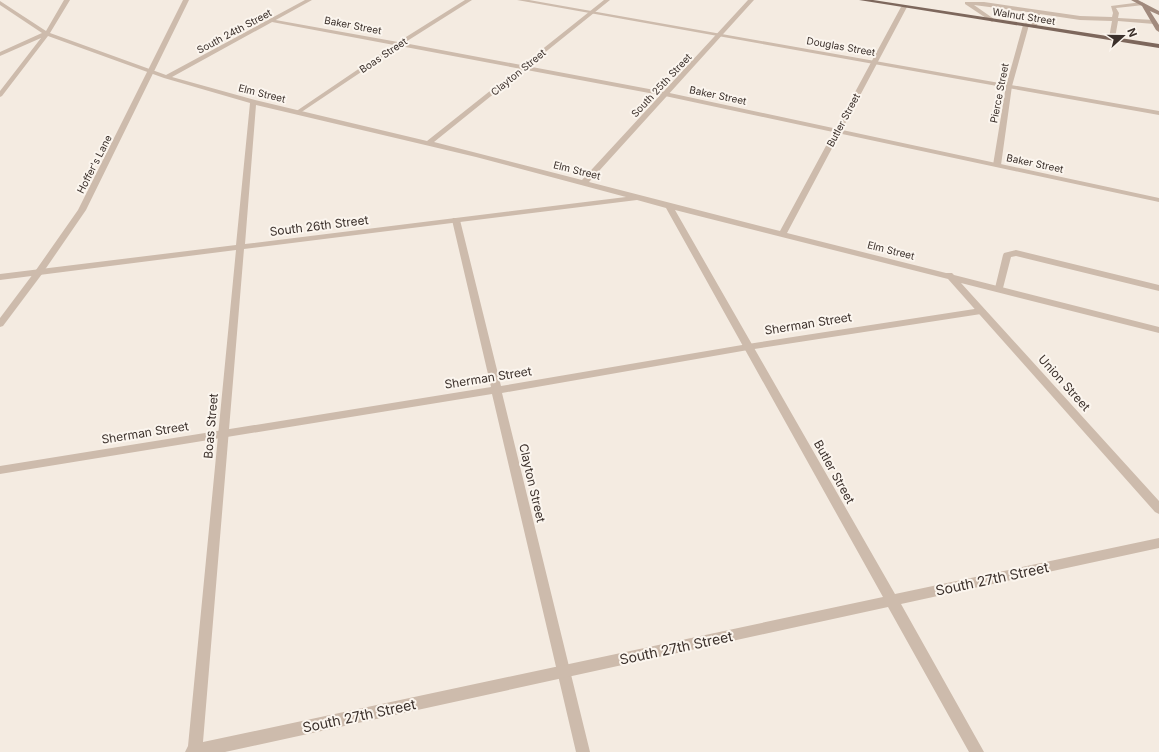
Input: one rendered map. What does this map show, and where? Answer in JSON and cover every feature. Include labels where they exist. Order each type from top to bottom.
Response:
[{"type":"main road","name":"Walnut Street","points":[[862,0],[1159,46]]},
{"type":"main road","points":[[1134,0],[1159,13]]},
{"type":"main road","points":[[1143,5],[1159,30]]},
{"type":"street","points":[[0,95],[47,34],[67,0]]},
{"type":"street","name":"Hoffer's Lane","points":[[0,324],[39,272],[82,210],[186,0]]},
{"type":"street","name":"South 24th Street","points":[[166,77],[309,0]]},
{"type":"street","name":"Boas Street","points":[[298,112],[399,44],[469,0]]},
{"type":"street","name":"Douglas Street","points":[[522,0],[1159,113]]},
{"type":"street","name":"Clayton Street","points":[[429,143],[607,0]]},
{"type":"street","name":"South 25th Street","points":[[585,182],[752,0]]},
{"type":"street","points":[[964,2],[1080,18],[1154,22]]},
{"type":"street","points":[[964,2],[992,20]]},
{"type":"street","name":"Elm Street","points":[[0,3],[47,34],[166,77],[253,102],[429,143],[585,182],[669,206],[949,275],[1159,330]]},
{"type":"street","points":[[1112,38],[1116,13],[1113,7],[1143,5]]},
{"type":"street","name":"Butler Street","points":[[783,233],[904,7]]},
{"type":"street","points":[[1034,26],[1038,12]]},
{"type":"street","name":"Baker Street","points":[[272,20],[665,94],[1159,200]]},
{"type":"street","name":"Pierce Street","points":[[997,165],[1009,86],[1026,25]]},
{"type":"street","points":[[0,54],[47,34]]},
{"type":"street","name":"Boas Street","points":[[194,752],[253,102]]},
{"type":"street","name":"South 26th Street","points":[[0,277],[641,198]]},
{"type":"street","name":"Butler Street","points":[[669,206],[977,752]]},
{"type":"street","name":"Clayton Street","points":[[456,220],[583,752]]},
{"type":"street","points":[[999,288],[1007,256],[1016,253],[1159,288]]},
{"type":"street","name":"Union Street","points":[[949,275],[1159,509]]},
{"type":"street","name":"Sherman Street","points":[[0,470],[497,390],[748,347],[981,311]]},
{"type":"street","name":"South 27th Street","points":[[194,752],[1159,543]]}]
